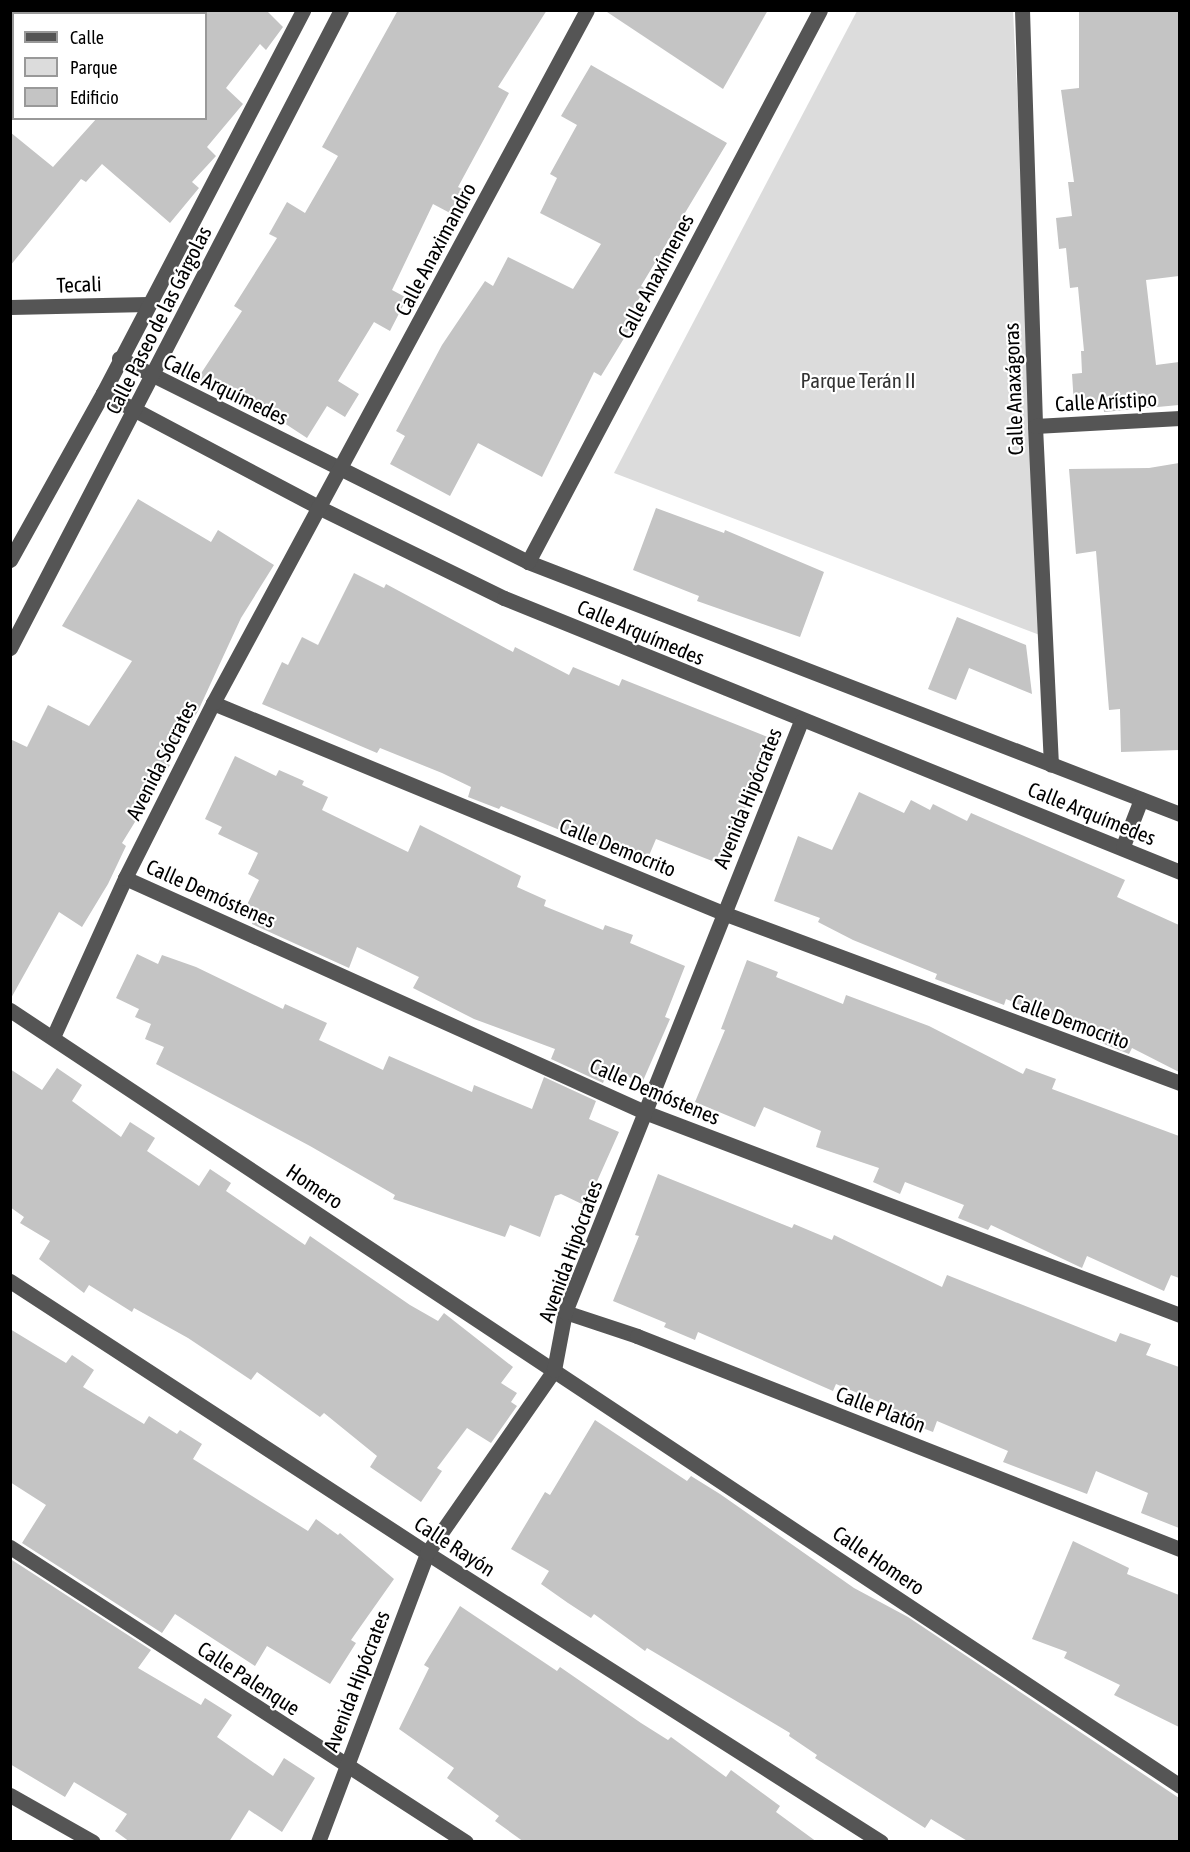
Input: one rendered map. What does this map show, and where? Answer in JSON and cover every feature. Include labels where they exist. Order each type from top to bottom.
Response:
[{"type":"street","name":"Calle Paseo de las Gárgolas","points":[[10,560],[103,393],[119,358],[303,10]]},
{"type":"street","name":"Calle Paseo de las Gárgolas","points":[[10,648],[136,412],[341,10]]},
{"type":"street","name":"Calle Anaximandro","points":[[318,507],[587,10]]},
{"type":"street","name":"Calle Anaxímenes","points":[[528,562],[820,10]]},
{"type":"street","name":"Calle Anaxágoras","points":[[1022,10],[1035,426],[1051,765]]},
{"type":"street","name":"Tecali","points":[[10,307],[148,304]]},
{"type":"street","name":"Calle Arquímedes","points":[[119,358],[153,378],[341,467],[528,562],[1179,814]]},
{"type":"street","name":"Calle Arquímedes","points":[[103,393],[318,507],[504,598],[801,721],[1124,846],[1179,872]]},
{"type":"street","name":"Calle Arístipo","points":[[1035,426],[1179,418]]},
{"type":"street","name":"Avenida Sócrates","points":[[53,1037],[125,878],[213,703],[318,507]]},
{"type":"street","name":"Calle Democrito","points":[[213,703],[723,913],[1179,1083]]},
{"type":"street","name":"Avenida Hipócrates","points":[[318,1842],[427,1553],[554,1370],[565,1312],[647,1113],[723,913],[801,721]]},
{"type":"street","points":[[1124,846],[1141,800]]},
{"type":"street","name":"Calle Demóstenes","points":[[125,878],[647,1113],[1179,1315]]},
{"type":"street","points":[[10,1010],[53,1037]]},
{"type":"street","name":"Homero","points":[[53,1037],[554,1370]]},
{"type":"street","name":"Calle Rayón","points":[[10,1281],[427,1553],[881,1842]]},
{"type":"street","name":"Calle Platón","points":[[565,1312],[637,1336],[1179,1549]]},
{"type":"street","name":"Calle Homero","points":[[554,1370],[1179,1786]]},
{"type":"street","name":"Calle Palenque","points":[[10,1547],[466,1842]]},
{"type":"street","points":[[10,1795],[93,1842]]},
{"type":"green space","name":"Parque Terán II","points":[[857,11],[1013,11],[1045,637],[614,473]]},
{"type":"building","points":[[206,10],[266,10],[283,27],[266,50],[260,44],[226,88],[243,104],[207,147],[216,156],[192,182],[199,188],[170,223],[102,164],[86,182],[81,179],[10,266],[10,132],[53,167],[95,120],[207,120]]},
{"type":"building","points":[[398,10],[547,10],[498,87],[509,93],[458,187],[462,189],[450,213],[433,204],[392,290],[407,298],[390,331],[374,322],[338,381],[359,394],[345,417],[327,406],[307,438],[246,398],[240,407],[198,378],[242,311],[234,306],[277,238],[269,234],[287,202],[305,213],[338,156],[322,147]]},
{"type":"building","points":[[604,10],[768,10],[723,89]]},
{"type":"building","points":[[1079,10],[1179,10],[1179,276],[1146,280],[1156,365],[1179,362],[1179,405],[1104,412],[1103,402],[1074,405],[1072,374],[1082,373],[1081,351],[1084,351],[1078,287],[1070,288],[1066,248],[1059,249],[1056,218],[1072,216],[1068,182],[1074,182],[1061,90],[1079,88]]},
{"type":"building","points":[[591,65],[727,143],[641,286],[645,288],[631,313],[637,317],[601,376],[594,372],[542,477],[478,443],[450,496],[390,464],[405,436],[396,431],[442,345],[485,281],[493,286],[508,257],[573,289],[601,244],[540,213],[557,178],[550,174],[577,125],[561,116]]},
{"type":"building","points":[[1179,463],[1179,750],[1121,752],[1120,709],[1109,710],[1096,551],[1076,554],[1069,469],[1149,468]]},
{"type":"building","points":[[138,499],[211,542],[218,530],[274,565],[241,618],[198,711],[165,762],[170,765],[122,843],[126,846],[108,884],[82,927],[59,912],[10,1000],[10,739],[27,747],[48,705],[89,726],[132,661],[62,626]]},
{"type":"building","points":[[656,508],[724,533],[725,530],[824,572],[800,637],[697,601],[699,596],[633,570]]},
{"type":"building","points":[[354,573],[384,588],[386,584],[513,652],[515,647],[569,675],[573,667],[619,686],[622,679],[770,738],[725,866],[656,839],[645,865],[501,806],[499,809],[468,797],[471,787],[442,773],[380,748],[377,753],[262,704],[282,662],[288,665],[302,637],[318,645]]},
{"type":"building","points":[[957,617],[1026,645],[1032,694],[969,668],[956,700],[928,689]]},
{"type":"building","points":[[235,756],[276,776],[279,770],[304,781],[302,785],[328,797],[322,810],[408,852],[420,825],[521,876],[517,887],[546,900],[544,906],[603,930],[605,925],[633,935],[630,943],[685,966],[665,1017],[670,1019],[642,1083],[609,1068],[603,1083],[551,1059],[555,1049],[474,1019],[413,988],[419,977],[357,947],[349,968],[252,924],[253,920],[242,915],[259,880],[248,874],[258,853],[218,834],[222,827],[205,819]]},
{"type":"building","points":[[859,792],[904,813],[911,800],[930,810],[933,804],[967,821],[971,813],[1125,880],[1117,897],[1179,925],[1179,1072],[1132,1048],[1129,1054],[1099,1042],[1100,1038],[1006,999],[1004,1005],[935,979],[937,974],[853,940],[818,922],[820,918],[774,901],[798,836],[832,850]]},
{"type":"building","points":[[137,954],[158,964],[162,955],[196,967],[283,1009],[285,1004],[327,1023],[319,1040],[383,1070],[389,1056],[472,1092],[474,1085],[532,1109],[544,1077],[596,1101],[589,1119],[619,1132],[586,1206],[561,1194],[555,1196],[540,1237],[510,1225],[505,1237],[393,1199],[395,1195],[310,1146],[156,1064],[164,1047],[145,1039],[151,1024],[135,1017],[139,1009],[116,998]]},
{"type":"building","points":[[747,960],[778,972],[776,977],[843,1004],[846,995],[929,1026],[1023,1074],[1026,1068],[1056,1079],[1052,1089],[1179,1136],[1179,1278],[1171,1275],[1164,1291],[1087,1256],[1082,1268],[991,1225],[988,1230],[958,1218],[964,1205],[905,1182],[900,1194],[873,1182],[879,1168],[816,1147],[821,1131],[764,1107],[755,1127],[695,1102],[725,1030],[721,1029]]},
{"type":"building","points":[[57,1068],[82,1085],[72,1101],[121,1137],[130,1122],[155,1138],[147,1151],[199,1186],[210,1169],[231,1183],[226,1191],[305,1245],[310,1236],[410,1305],[438,1321],[444,1313],[513,1367],[501,1383],[517,1393],[511,1402],[517,1406],[491,1443],[467,1428],[437,1468],[442,1471],[421,1502],[370,1467],[377,1456],[324,1413],[320,1417],[257,1372],[251,1380],[188,1338],[134,1308],[132,1312],[89,1285],[84,1293],[39,1259],[50,1241],[20,1223],[24,1217],[10,1207],[10,1069],[42,1090]]},
{"type":"building","points":[[658,1174],[792,1228],[794,1224],[832,1240],[834,1235],[942,1287],[947,1275],[1116,1342],[1120,1333],[1151,1344],[1146,1355],[1179,1367],[1179,1528],[1141,1513],[1148,1493],[1096,1471],[1087,1494],[1003,1462],[1008,1451],[937,1421],[933,1432],[888,1415],[891,1407],[836,1384],[833,1391],[698,1332],[695,1340],[664,1327],[666,1323],[613,1301],[639,1236],[635,1235]]},
{"type":"building","points":[[10,1329],[66,1363],[72,1355],[94,1370],[83,1387],[144,1424],[149,1416],[177,1434],[180,1430],[202,1444],[193,1459],[308,1531],[316,1519],[338,1535],[340,1533],[394,1579],[351,1640],[356,1643],[330,1684],[267,1646],[255,1666],[175,1614],[162,1633],[22,1543],[46,1505],[10,1482]]},
{"type":"building","points":[[595,1420],[687,1481],[691,1476],[720,1494],[854,1588],[908,1617],[1179,1798],[1179,1842],[969,1842],[931,1819],[925,1828],[815,1758],[817,1755],[789,1736],[790,1733],[647,1648],[645,1651],[594,1614],[591,1618],[541,1584],[549,1571],[511,1549],[545,1492],[550,1495]]},
{"type":"building","points":[[1073,1541],[1129,1568],[1127,1574],[1179,1595],[1179,1727],[1114,1695],[1120,1685],[1064,1658],[1067,1652],[1032,1639]]},
{"type":"building","points":[[12,1560],[151,1650],[138,1668],[201,1705],[205,1698],[232,1715],[217,1737],[273,1776],[284,1758],[315,1778],[282,1832],[249,1810],[229,1842],[130,1842],[115,1831],[127,1814],[74,1782],[65,1797],[10,1764]]},
{"type":"building","points":[[460,1606],[557,1671],[560,1667],[668,1740],[671,1737],[726,1777],[731,1770],[780,1806],[776,1812],[817,1842],[524,1842],[495,1821],[499,1816],[447,1778],[454,1768],[399,1729],[429,1668],[424,1665]]}]
